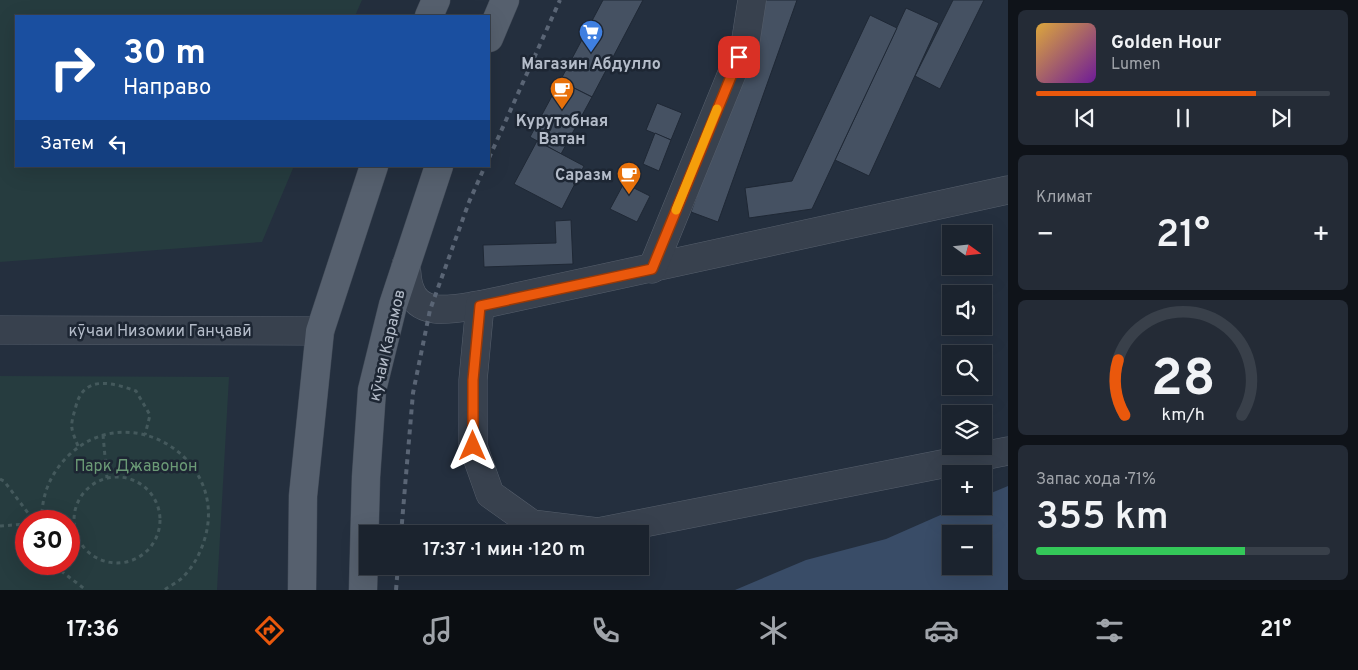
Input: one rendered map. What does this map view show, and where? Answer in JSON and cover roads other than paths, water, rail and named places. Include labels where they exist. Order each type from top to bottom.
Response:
[{"type":"main road","points":[[429,15],[436,0]]},
{"type":"main road","points":[[490,36],[505,0]]},
{"type":"main road","points":[[302,590],[303,496],[320,331],[374,167]]},
{"type":"main road","name":"кӯчаи Карамов","points":[[363,590],[366,477],[372,390],[393,305],[439,167]]},
{"type":"street","points":[[652,269],[746,40],[752,0]]},
{"type":"street","points":[[406,266],[410,290],[417,302],[430,310],[480,306],[1008,190]]},
{"type":"street","points":[[480,306],[473,380],[473,446],[490,494],[532,524],[598,532],[1008,451]]},
{"type":"street","name":"кӯчаи Низомии Ганҷавӣ","points":[[0,330],[320,331]]},
{"type":"water","points":[[1008,486],[1008,590],[735,590],[806,560],[886,539],[942,514],[992,515],[992,493]]},
{"type":"railway","points":[[490,156],[560,0]]},
{"type":"railway","points":[[402,525],[413,393],[430,310],[469,202],[485,167]]},
{"type":"railway","points":[[396,590],[397,575]]},
{"type":"place","name":"Магазин Абдулло","points":[[591,53]]},
{"type":"place","name":"Курутобная Ватан","points":[[562,110]]},
{"type":"place","name":"Саразм","points":[[629,195]]},
{"type":"park label","name":"Парк Джавонон","points":[[136,465]]}]
